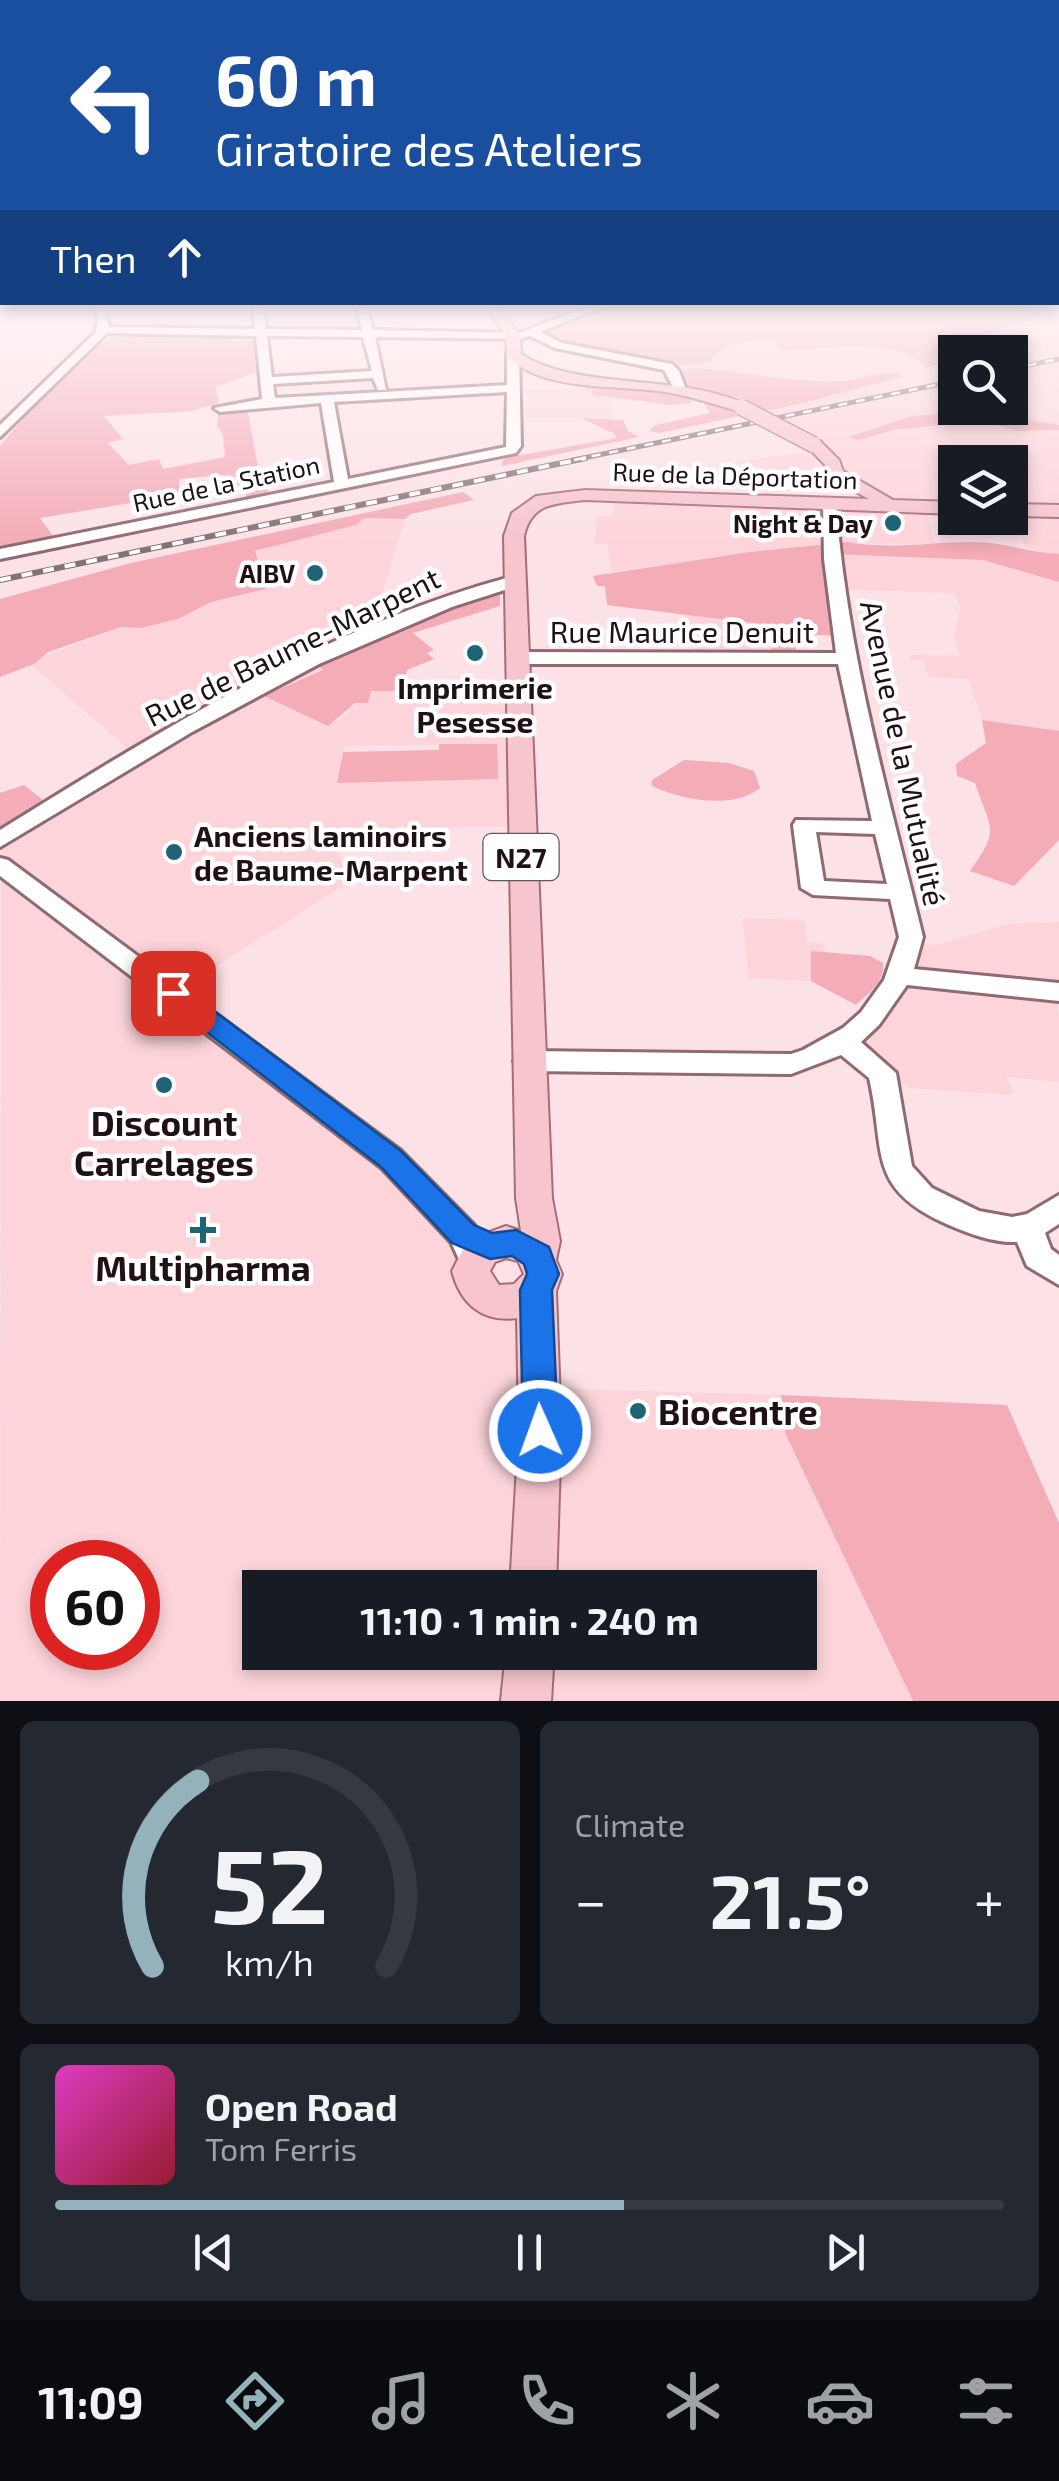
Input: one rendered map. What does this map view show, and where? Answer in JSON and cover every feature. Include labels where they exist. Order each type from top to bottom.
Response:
[{"type":"main road","points":[[646,385],[680,390],[741,407],[814,445],[828,504]]},
{"type":"main road","points":[[823,473],[873,496],[923,507]]},
{"type":"main road","name":"N27","points":[[752,500],[794,493],[823,473]]},
{"type":"main road","name":"Rue de la Déportation","points":[[514,581],[514,536],[519,517],[542,500],[573,495],[938,507]]},
{"type":"main road","points":[[1028,511],[1059,512]]},
{"type":"main road","name":"N27","points":[[501,1255],[541,1241],[534,1198],[528,1061],[514,581]]},
{"type":"main road","name":"N27","points":[[501,1255],[518,1301],[498,1302],[524,1320],[536,1351]]},
{"type":"main road","name":"N27","points":[[501,1255],[536,1351],[540,1431],[534,1570]]},
{"type":"main road","points":[[526,1701],[529,1670]]},
{"type":"street","points":[[0,433],[48,385]]},
{"type":"street","points":[[266,385],[269,402]]},
{"type":"street","points":[[382,385],[384,396]]},
{"type":"street","points":[[220,408],[483,385]]},
{"type":"street","name":"Rue de la Station","points":[[0,554],[514,448],[514,385]]},
{"type":"street","points":[[678,385],[680,390]]},
{"type":"street","points":[[326,398],[342,484]]},
{"type":"street","name":"Avenue de la Mutualité","points":[[528,1061],[783,1064],[824,1055],[883,1003],[901,976],[910,936],[848,659],[829,548],[828,504]]},
{"type":"street","name":"Rue de Baume-Marpent","points":[[0,840],[218,708],[446,602],[514,581]]},
{"type":"street","name":"Rue Maurice Denuit","points":[[517,658],[848,659]]},
{"type":"street","points":[[886,828],[804,825],[813,888],[900,892]]},
{"type":"street","points":[[0,865],[381,1151],[501,1255]]},
{"type":"street","points":[[901,976],[1059,992]]},
{"type":"street","points":[[843,1042],[882,1072],[897,1161],[911,1189],[936,1206],[997,1229],[1027,1227],[1041,1222],[1059,1207]]},
{"type":"street","points":[[1027,1227],[1038,1257],[1059,1272]]},
{"type":"shaded area","points":[[54,385],[220,385],[216,387],[219,403],[192,411],[104,416],[123,439],[108,443],[129,465],[159,459],[163,469],[225,457],[218,415],[247,406],[259,473],[270,496],[249,500],[242,488],[226,485],[223,475],[179,479],[179,495],[40,518],[55,539],[0,550],[0,446]]},
{"type":"shaded area","points":[[586,385],[632,385],[692,399],[691,403],[671,405],[593,395],[591,389],[586,390]]},
{"type":"shaded area","points":[[680,385],[869,385],[799,404],[659,433],[649,431],[656,425],[710,413],[704,403],[718,400],[680,390]]},
{"type":"shaded area","points":[[860,385],[938,385],[938,414],[912,416],[851,435],[861,439],[893,430],[942,425],[1059,430],[1059,507],[1028,505],[1028,445],[938,445],[938,502],[891,500],[852,483],[825,443],[764,411]]},
{"type":"shaded area","points":[[1028,385],[1059,385],[1059,425],[1028,421]]},
{"type":"shaded area","points":[[591,389],[594,395],[609,395],[613,418],[526,418],[527,390]]},
{"type":"shaded area","points":[[938,414],[938,425],[942,425],[893,430],[859,440],[848,437],[912,416]]},
{"type":"shaded area","points":[[581,418],[623,420],[628,431],[639,437],[502,466],[503,459],[510,457],[617,438]]},
{"type":"shaded area","points":[[1028,420],[1059,425],[1059,430],[1018,431],[996,425],[1028,425]]},
{"type":"shaded area","points":[[811,451],[818,466],[808,482],[737,462]]},
{"type":"shaded area","points":[[463,492],[474,500],[411,514],[405,519],[365,518],[356,525],[255,551],[266,589],[211,602],[178,619],[141,628],[121,627],[48,652],[34,664],[0,677],[0,599],[131,563]]},
{"type":"shaded area","points":[[614,501],[927,511],[934,544],[828,543],[611,572],[608,544],[595,543],[597,516],[613,516]]},
{"type":"shaded area","points":[[1028,514],[1059,515],[1059,554],[1025,546],[1020,535],[1028,535]]},
{"type":"shaded area","points":[[365,518],[405,519],[377,608],[345,607],[324,669],[265,696],[337,722],[371,690],[517,692],[520,826],[333,830],[347,883],[174,993],[391,1159],[524,1320],[539,1388],[781,1395],[785,1433],[913,1701],[0,1701],[1,851],[28,823],[135,755],[33,666],[35,660],[121,627],[141,628],[178,619],[211,602],[266,587],[255,552]],"holes":[[[496,744],[497,779],[337,782],[344,746]]]},
{"type":"shaded area","points":[[847,542],[894,546],[984,542],[1059,554],[1059,582],[983,560],[830,554],[844,636],[793,634],[798,659],[772,653],[768,625],[607,605],[605,586],[597,586],[593,576],[750,552]]},
{"type":"shaded area","points":[[829,554],[983,560],[1059,582],[1059,731],[982,720],[968,679],[928,677],[924,660],[911,660],[910,655],[960,656],[954,636],[960,608],[955,593],[835,589]]},
{"type":"shaded area","points":[[500,586],[500,606],[413,633],[434,650],[427,653],[434,659],[407,670],[402,691],[371,691],[368,703],[355,703],[328,726],[264,696],[323,670],[319,667],[326,657],[441,611],[483,600],[478,592]]},
{"type":"shaded area","points":[[685,615],[768,625],[772,653],[695,659]]},
{"type":"shaded area","points":[[982,720],[1059,731],[1059,840],[1014,886],[970,871],[986,846],[989,821],[975,783],[957,776],[956,764],[986,743]]},
{"type":"shaded area","points":[[439,744],[497,744],[498,779],[337,783],[343,752],[439,750]]},
{"type":"shaded area","points":[[684,760],[729,763],[754,771],[760,788],[749,795],[721,801],[678,795],[652,786],[652,780]]},
{"type":"shaded area","points":[[24,785],[53,808],[0,834],[0,793]]},
{"type":"shaded area","points":[[742,918],[804,920],[808,943],[823,944],[824,952],[811,952],[811,981],[749,978]]},
{"type":"shaded area","points":[[1059,922],[1059,992],[1054,992],[1059,1014],[1059,1082],[1007,1077],[1014,1095],[910,1088],[884,1079],[843,1042],[910,943],[936,945],[1008,924]]},
{"type":"shaded area","points":[[811,951],[870,956],[883,963],[883,970],[875,987],[856,1005],[811,981]]},
{"type":"shaded area","points":[[781,1395],[1007,1405],[1059,1523],[1059,1701],[913,1701],[785,1433]]},
{"type":"railway","points":[[574,460],[934,385]]},
{"type":"railway","points":[[0,580],[586,458]]},
{"type":"place","name":"Night & Day","points":[[893,523]]},
{"type":"place","name":"AIBV","points":[[315,573]]},
{"type":"place","name":"Imprimerie Pesesse","points":[[475,653]]},
{"type":"place","name":"Anciens laminoirs de Baume-Marpent","points":[[174,852]]},
{"type":"place","name":"Discount Carrelages","points":[[164,1085]]},
{"type":"place","name":"Multipharma","points":[[203,1230]]},
{"type":"place","name":"Biocentre","points":[[638,1411]]},
{"type":"route","points":[[173,993],[391,1159],[463,1234],[490,1246],[516,1243],[538,1257],[543,1274],[536,1290],[540,1431]]}]
